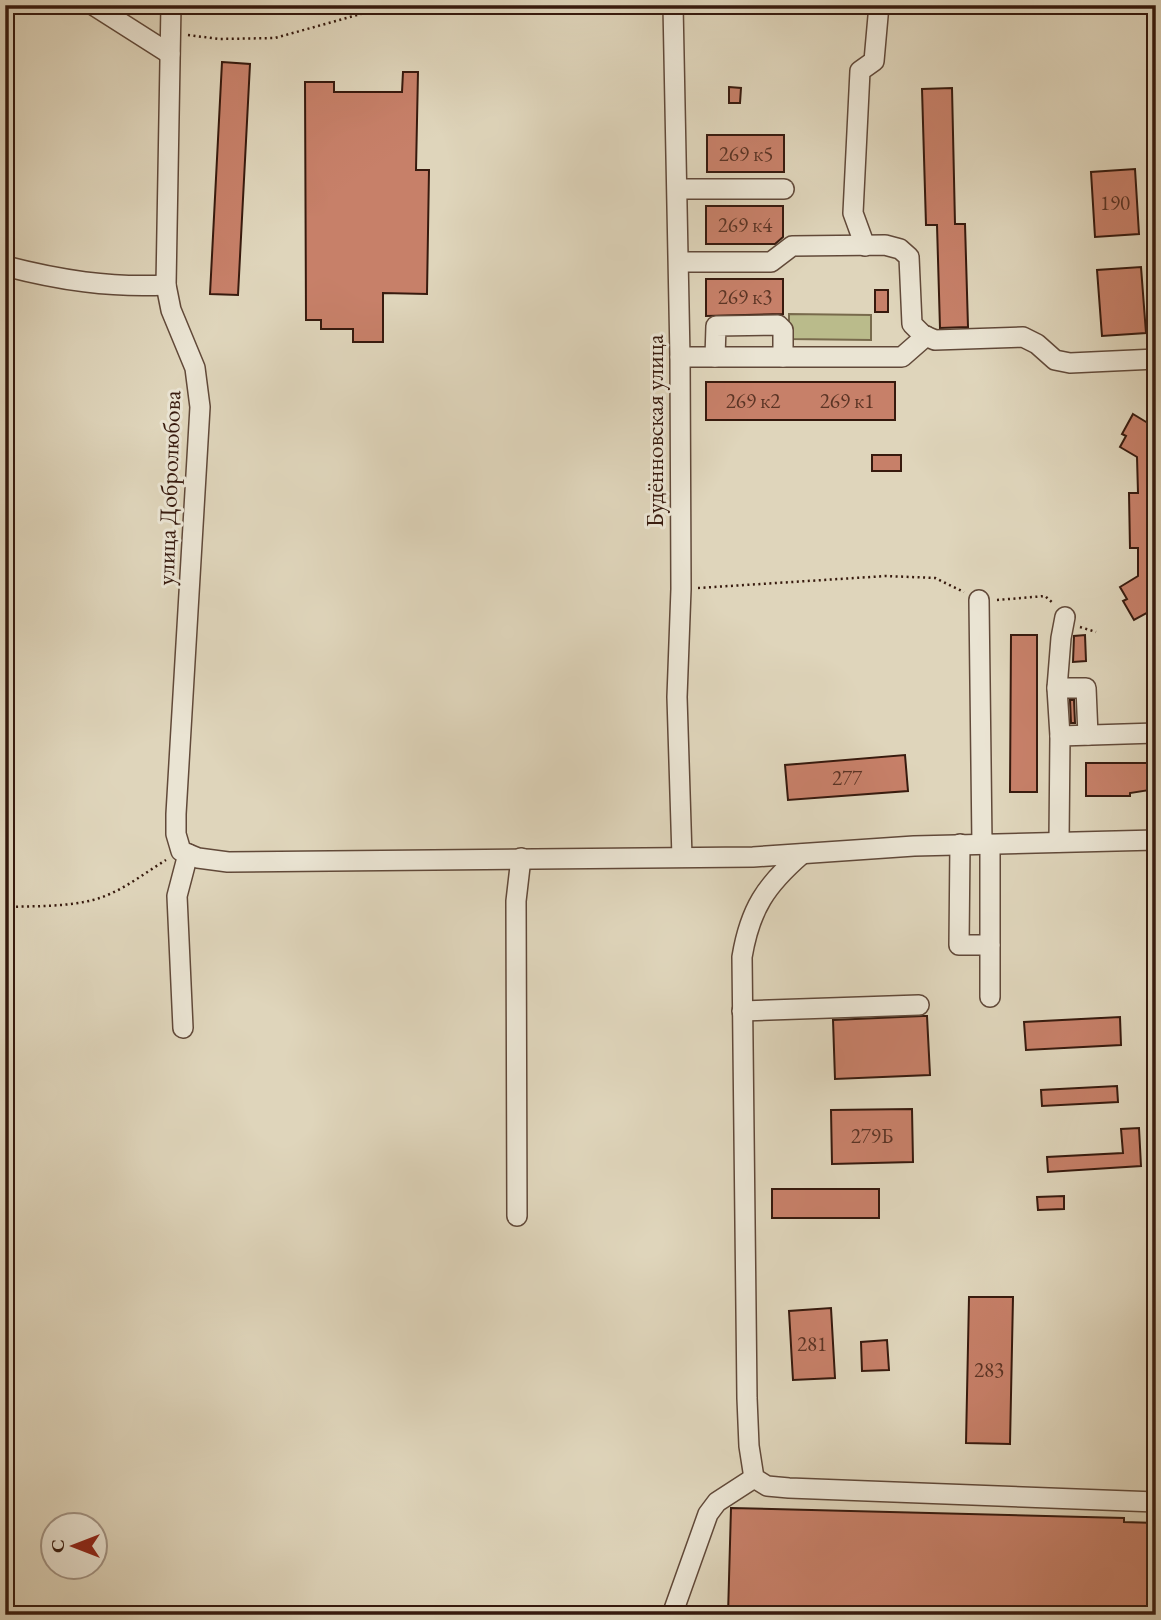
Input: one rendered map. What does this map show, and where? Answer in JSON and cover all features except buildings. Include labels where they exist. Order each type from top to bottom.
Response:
[{"type":"street","points":[[93,5],[170,54]]},
{"type":"street","name":"улица Добролюбова","points":[[171,5],[166,285],[171,310],[195,368],[200,407],[176,814],[176,834],[185,852]]},
{"type":"street","name":"Будённовская улица","points":[[673,5],[680,357],[681,589],[677,697],[682,857]]},
{"type":"street","points":[[865,246],[853,213],[856,112],[860,71],[874,61],[879,5]]},
{"type":"street","points":[[678,190],[784,189]]},
{"type":"street","points":[[679,262],[771,262],[792,246],[900,249],[909,257],[912,324],[935,340],[1023,337],[1037,344],[1055,360],[1070,363],[1156,359]]},
{"type":"street","points":[[5,266],[65,281],[133,287],[166,285]]},
{"type":"street","points":[[715,357],[716,326],[732,325],[782,326],[783,357]]},
{"type":"street","points":[[680,357],[902,357],[926,336]]},
{"type":"street","points":[[979,600],[990,997]]},
{"type":"street","points":[[1059,842],[1060,736],[1057,688],[1060,639],[1065,617]]},
{"type":"street","points":[[1057,688],[1086,688],[1088,735]]},
{"type":"street","points":[[1060,736],[1156,733]]},
{"type":"street","points":[[183,1028],[177,896],[185,852],[228,862],[682,857],[960,844],[1156,841]]},
{"type":"street","points":[[960,844],[959,945],[990,945]]},
{"type":"street","points":[[802,853],[768,886],[746,930],[742,957],[747,1398],[749,1446],[754,1478],[767,1486],[789,1488],[1156,1502]]},
{"type":"street","points":[[517,1216],[516,901],[521,858]]},
{"type":"street","points":[[742,1011],[919,1005]]},
{"type":"street","points":[[672,1615],[708,1514],[717,1502],[754,1478]]},
{"type":"path","points":[[171,32],[219,40],[275,38],[393,5]]},
{"type":"path","points":[[681,589],[935,578],[979,600],[1045,596],[1065,617]]},
{"type":"path","points":[[5,907],[61,906],[95,900],[185,852]]},
{"type":"green space","points":[[789,314],[871,315],[871,340],[789,339]]}]
